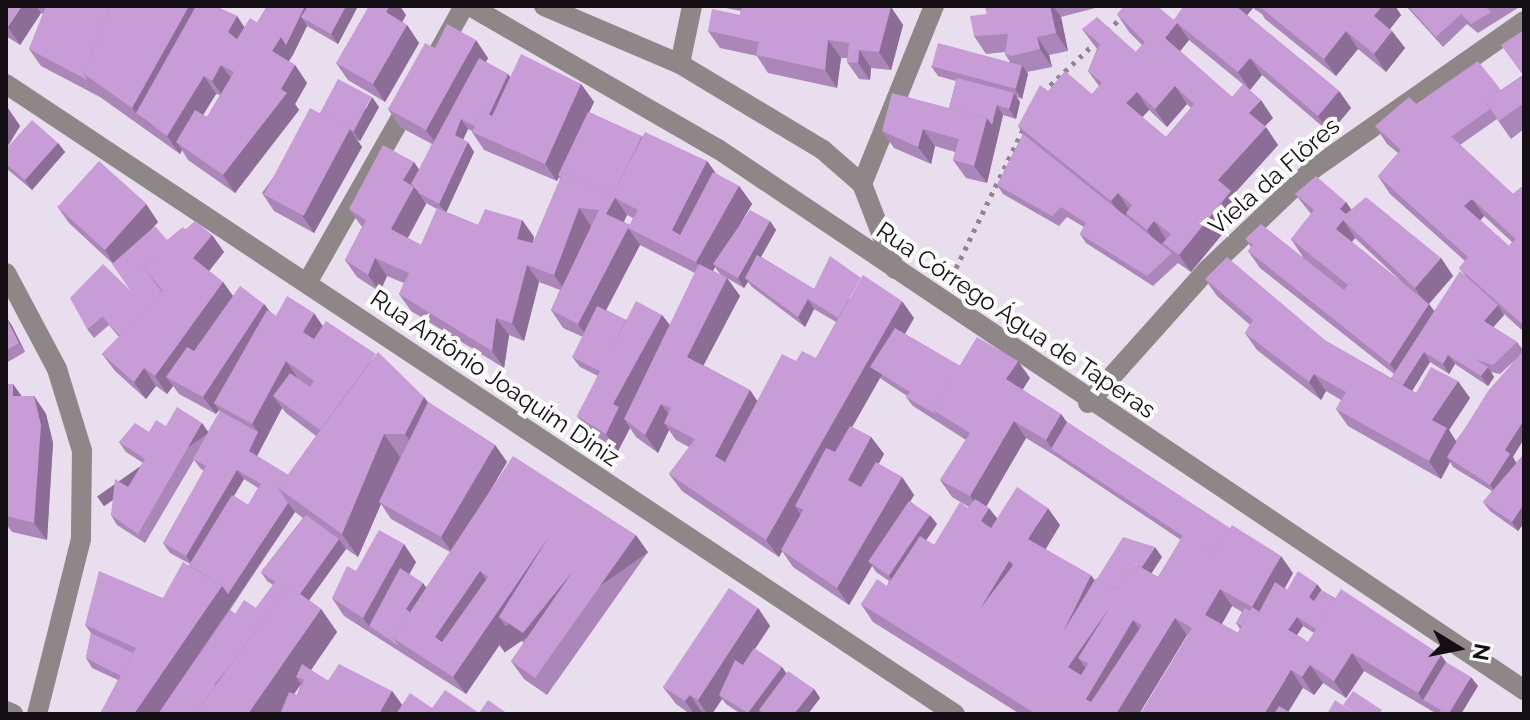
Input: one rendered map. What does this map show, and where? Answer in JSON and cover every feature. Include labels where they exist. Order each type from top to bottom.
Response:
[{"type":"street","name":"Rua Córrego Água de Taperas","points":[[467,6],[718,149],[1088,403],[1524,690]]},
{"type":"street","points":[[307,283],[467,6]]},
{"type":"street","points":[[544,6],[680,64],[771,115],[862,184],[895,269]]},
{"type":"street","points":[[680,64],[692,6]]},
{"type":"street","points":[[862,184],[934,6]]},
{"type":"street","name":"Viela da Flôres","points":[[1088,403],[1207,270],[1313,169],[1524,21]]},
{"type":"street","name":"Rua Antônio Joaquim Diniz","points":[[6,84],[955,714]]},
{"type":"street","points":[[6,273],[57,369],[82,451],[81,539],[37,714]]},
{"type":"street","points":[[6,711],[13,714]]},
{"type":"path","points":[[1035,106],[1133,6]]},
{"type":"path","points":[[941,301],[1028,119]]},
{"type":"building","points":[[6,6],[22,6],[8,27],[6,26]]},
{"type":"building","points":[[46,6],[110,6],[84,74],[87,80],[29,49]]},
{"type":"building","points":[[110,6],[189,6],[132,108],[84,74]]},
{"type":"building","points":[[196,6],[215,6],[237,16],[228,32],[237,39],[250,18],[281,37],[272,51],[295,65],[281,89],[287,93],[223,175],[176,142],[195,110],[207,117],[234,72],[221,65],[212,81],[204,76],[167,136],[136,113]]},
{"type":"building","points":[[267,6],[305,6],[286,45],[281,37],[257,23]]},
{"type":"building","points":[[308,6],[346,6],[331,34],[301,17]]},
{"type":"building","points":[[369,6],[389,6],[386,12],[407,25],[373,84],[336,63]]},
{"type":"building","points":[[742,6],[891,7],[879,52],[859,50],[858,63],[847,62],[849,43],[828,40],[825,70],[756,55],[759,42],[708,31],[712,9],[740,15]]},
{"type":"building","points":[[985,6],[1050,6],[1056,33],[1037,37],[1040,49],[1011,56],[1005,54],[1008,34],[974,36],[970,16],[987,14]]},
{"type":"building","points":[[1124,6],[1157,6],[1174,20],[1184,6],[1236,6],[1339,91],[1318,116],[1250,58],[1238,72],[1177,23],[1165,38],[1232,97],[1243,84],[1261,100],[1249,113],[1266,127],[1218,180],[1231,191],[1179,255],[1163,243],[1171,234],[1154,221],[1147,230],[1126,213],[1132,205],[1118,193],[1111,201],[1018,126],[1040,85],[1048,91],[1065,71],[1092,94],[1102,83],[1088,71],[1100,44],[1082,29],[1097,17],[1136,52],[1145,42],[1117,14]],"holes":[[[1175,86],[1194,104],[1166,137],[1126,103],[1137,92],[1155,109]]]},
{"type":"building","points":[[1259,6],[1382,6],[1374,16],[1392,31],[1374,54],[1346,31],[1324,59]]},
{"type":"building","points":[[1408,6],[1485,6],[1491,12],[1471,24],[1461,14],[1436,37]]},
{"type":"building","points":[[447,24],[476,40],[426,130],[388,109],[425,43],[435,48]]},
{"type":"building","points":[[1524,30],[1524,75],[1523,75],[1501,45]]},
{"type":"building","points":[[938,43],[1022,66],[1016,89],[932,66]]},
{"type":"building","points":[[521,54],[581,84],[545,164],[472,132],[482,111],[492,116]]},
{"type":"building","points":[[479,58],[508,74],[489,115],[482,111],[475,126],[461,119],[455,135],[468,142],[439,204],[419,193],[411,184]]},
{"type":"building","points":[[1478,61],[1501,90],[1485,101],[1490,109],[1451,137],[1416,104]]},
{"type":"building","points":[[1524,75],[1524,103],[1499,121],[1485,101]]},
{"type":"building","points":[[957,78],[1014,93],[1009,109],[997,105],[992,125],[987,118],[949,108]]},
{"type":"building","points":[[338,79],[372,97],[353,131],[320,113]]},
{"type":"building","points":[[892,93],[987,118],[974,166],[953,160],[959,139],[923,129],[918,147],[882,131]]},
{"type":"building","points":[[1409,97],[1513,194],[1524,185],[1522,324],[1459,268],[1468,257],[1378,176],[1401,150],[1375,126]],"holes":[[[1472,199],[1516,239],[1509,246],[1464,206]]]},
{"type":"building","points":[[310,108],[350,129],[304,216],[264,195]]},
{"type":"building","points":[[588,112],[642,136],[612,196],[563,172],[561,177],[558,175]]},
{"type":"building","points":[[32,120],[58,143],[25,180],[6,164],[6,149]]},
{"type":"building","points":[[645,132],[707,161],[672,230],[680,235],[713,172],[739,186],[696,262],[628,228],[578,324],[551,310],[599,210],[579,208],[554,275],[527,265],[512,323],[496,318],[492,351],[399,294],[409,273],[375,258],[368,275],[345,260],[366,220],[349,209],[383,145],[414,162],[403,180],[414,187],[391,229],[421,245],[437,208],[478,225],[485,209],[522,220],[517,239],[533,243],[563,172],[612,196]],"holes":[[[615,198],[638,210],[630,225],[606,214]]]},
{"type":"building","points":[[1023,134],[1172,253],[1147,276],[1080,234],[1086,223],[1061,207],[1052,216],[997,185]]},
{"type":"building","points":[[99,161],[147,204],[105,250],[58,207]]},
{"type":"building","points":[[1316,176],[1346,202],[1340,209],[1346,214],[1366,197],[1441,258],[1415,288],[1343,220],[1336,229],[1429,304],[1390,364],[1248,251],[1253,245],[1245,239],[1261,224],[1344,290],[1348,285],[1291,239],[1314,210],[1295,194]]},
{"type":"building","points":[[750,210],[770,221],[738,278],[713,264]]},
{"type":"building","points":[[195,221],[212,235],[193,258],[223,282],[155,376],[144,368],[134,382],[102,354],[163,291],[143,267]]},
{"type":"building","points":[[155,226],[167,240],[183,227],[186,230],[143,267],[162,292],[120,336],[102,316],[87,329],[70,298],[103,264],[131,291],[112,264]]},
{"type":"building","points":[[757,255],[814,289],[830,256],[861,278],[838,318],[808,299],[798,317],[745,278]]},
{"type":"building","points":[[1227,257],[1326,341],[1416,393],[1431,367],[1458,381],[1432,420],[1447,428],[1429,461],[1336,409],[1346,392],[1314,374],[1309,382],[1245,333],[1253,320],[1205,279]]},
{"type":"building","points":[[699,264],[727,278],[687,357],[750,390],[715,456],[725,462],[782,354],[796,361],[802,351],[816,358],[863,275],[902,301],[766,540],[669,474],[695,439],[664,423],[671,408],[661,404],[645,435],[624,419]]},
{"type":"building","points":[[1460,271],[1498,305],[1484,321],[1517,342],[1493,365],[1474,359],[1488,367],[1481,376],[1448,355],[1443,364],[1424,352],[1403,385],[1391,378]]},
{"type":"building","points":[[240,286],[264,304],[203,397],[166,377],[187,347],[194,351]]},
{"type":"building","points":[[287,296],[314,313],[303,332],[314,339],[326,321],[376,354],[320,430],[273,396],[290,373],[310,387],[314,381],[286,361],[252,424],[214,403],[267,310],[276,316]]},
{"type":"building","points":[[636,301],[662,315],[613,404],[619,407],[606,434],[577,416]]},
{"type":"building","points":[[597,306],[626,320],[601,371],[572,357]]},
{"type":"building","points":[[6,318],[19,343],[6,350]]},
{"type":"building","points":[[895,328],[960,366],[933,410],[937,415],[906,397],[910,392],[870,367]]},
{"type":"building","points":[[977,337],[1018,361],[1006,379],[1061,414],[1046,440],[1014,421],[970,496],[940,480],[970,433],[933,410]]},
{"type":"building","points":[[1524,350],[1524,422],[1505,450],[1510,454],[1490,485],[1447,457],[1488,391]]},
{"type":"building","points":[[378,352],[424,397],[405,434],[384,434],[342,534],[278,488]]},
{"type":"building","points":[[6,384],[13,384],[13,396],[34,396],[41,425],[34,523],[6,516]]},
{"type":"building","points":[[428,402],[495,445],[441,537],[379,502]]},
{"type":"building","points":[[177,407],[202,423],[138,534],[111,515],[115,479],[128,487],[145,459],[119,442],[135,423],[149,432],[156,420],[166,426]]},
{"type":"building","points":[[220,411],[258,432],[249,451],[288,475],[278,488],[288,503],[228,594],[222,586],[189,565],[232,495],[248,505],[261,484],[237,470],[186,556],[163,543],[206,466],[193,459]]},
{"type":"building","points":[[1067,422],[1230,528],[1214,553],[1051,449]]},
{"type":"building","points":[[850,426],[871,437],[848,480],[861,487],[876,462],[902,477],[837,588],[781,550],[803,510],[795,506],[826,448],[835,452]]},
{"type":"building","points":[[1524,454],[1524,504],[1512,522],[1483,502]]},
{"type":"building","points":[[513,456],[636,535],[535,678],[511,661],[573,571],[523,633],[499,617],[550,535],[453,677],[393,638]],"holes":[[[480,571],[488,577],[442,642],[435,637]]]},
{"type":"building","points":[[1017,487],[1048,508],[1028,539],[1091,575],[1063,632],[1096,578],[1117,590],[1134,563],[1158,577],[1183,535],[1214,553],[1232,525],[1281,556],[1252,607],[1308,642],[1341,589],[1441,655],[1418,693],[1352,653],[1334,681],[1310,665],[1302,677],[1291,670],[1264,714],[1140,714],[1192,628],[1175,618],[1116,714],[1036,714],[861,604],[877,579],[887,586],[920,536],[934,545],[960,502],[968,508],[975,499],[989,508],[981,521],[991,528]],"holes":[[[1009,561],[1014,564],[980,609]],[[1220,589],[1252,607],[1238,633],[1205,615]],[[1110,607],[1078,658],[1088,664],[1081,675],[1068,667]],[[1133,620],[1142,625],[1091,702],[1086,699]]]},
{"type":"building","points":[[909,501],[930,515],[889,575],[868,562]]},
{"type":"building","points":[[306,515],[339,539],[300,594],[288,585],[195,714],[158,714],[230,610],[235,614],[244,600],[256,608],[275,582],[261,572]]},
{"type":"building","points":[[379,530],[404,544],[363,618],[332,598],[347,566],[356,571]]},
{"type":"building","points":[[1123,537],[1155,547],[1142,567],[1134,563],[1117,590],[1097,579]]},
{"type":"building","points":[[183,562],[222,586],[134,714],[100,714],[136,648],[85,625],[99,571],[163,598]]},
{"type":"building","points":[[400,568],[423,583],[406,609],[410,612],[393,638],[399,646],[369,626]]},
{"type":"building","points":[[1298,571],[1317,584],[1309,597],[1314,601],[1321,590],[1335,599],[1316,629],[1297,617],[1288,630],[1259,612],[1275,582],[1287,590]]},
{"type":"building","points":[[288,585],[321,609],[248,714],[195,714]]},
{"type":"building","points":[[729,588],[758,608],[698,700],[690,695],[685,701],[663,687]]},
{"type":"building","points":[[1245,608],[1250,611],[1241,626],[1236,623]]},
{"type":"building","points":[[91,633],[133,653],[121,676],[86,658]]},
{"type":"building","points":[[754,648],[782,667],[748,713],[719,695],[735,660],[743,665]]},
{"type":"building","points":[[1446,662],[1471,677],[1449,713],[1423,700]]},
{"type":"building","points":[[302,664],[328,681],[339,664],[392,691],[379,714],[280,714],[289,692],[297,695],[304,680],[296,677]]},
{"type":"building","points":[[788,671],[814,689],[794,714],[764,714],[759,710]]},
{"type":"building","points":[[445,690],[479,713],[488,700],[508,714],[428,714]]},
{"type":"building","points":[[1353,691],[1382,710],[1379,714],[1356,714],[1343,705]]},
{"type":"building","points":[[410,693],[432,708],[428,714],[396,714]]},
{"type":"building","points":[[1335,700],[1356,714],[1327,714]]},
{"type":"building","points":[[1279,706],[1293,714],[1274,714]]}]
